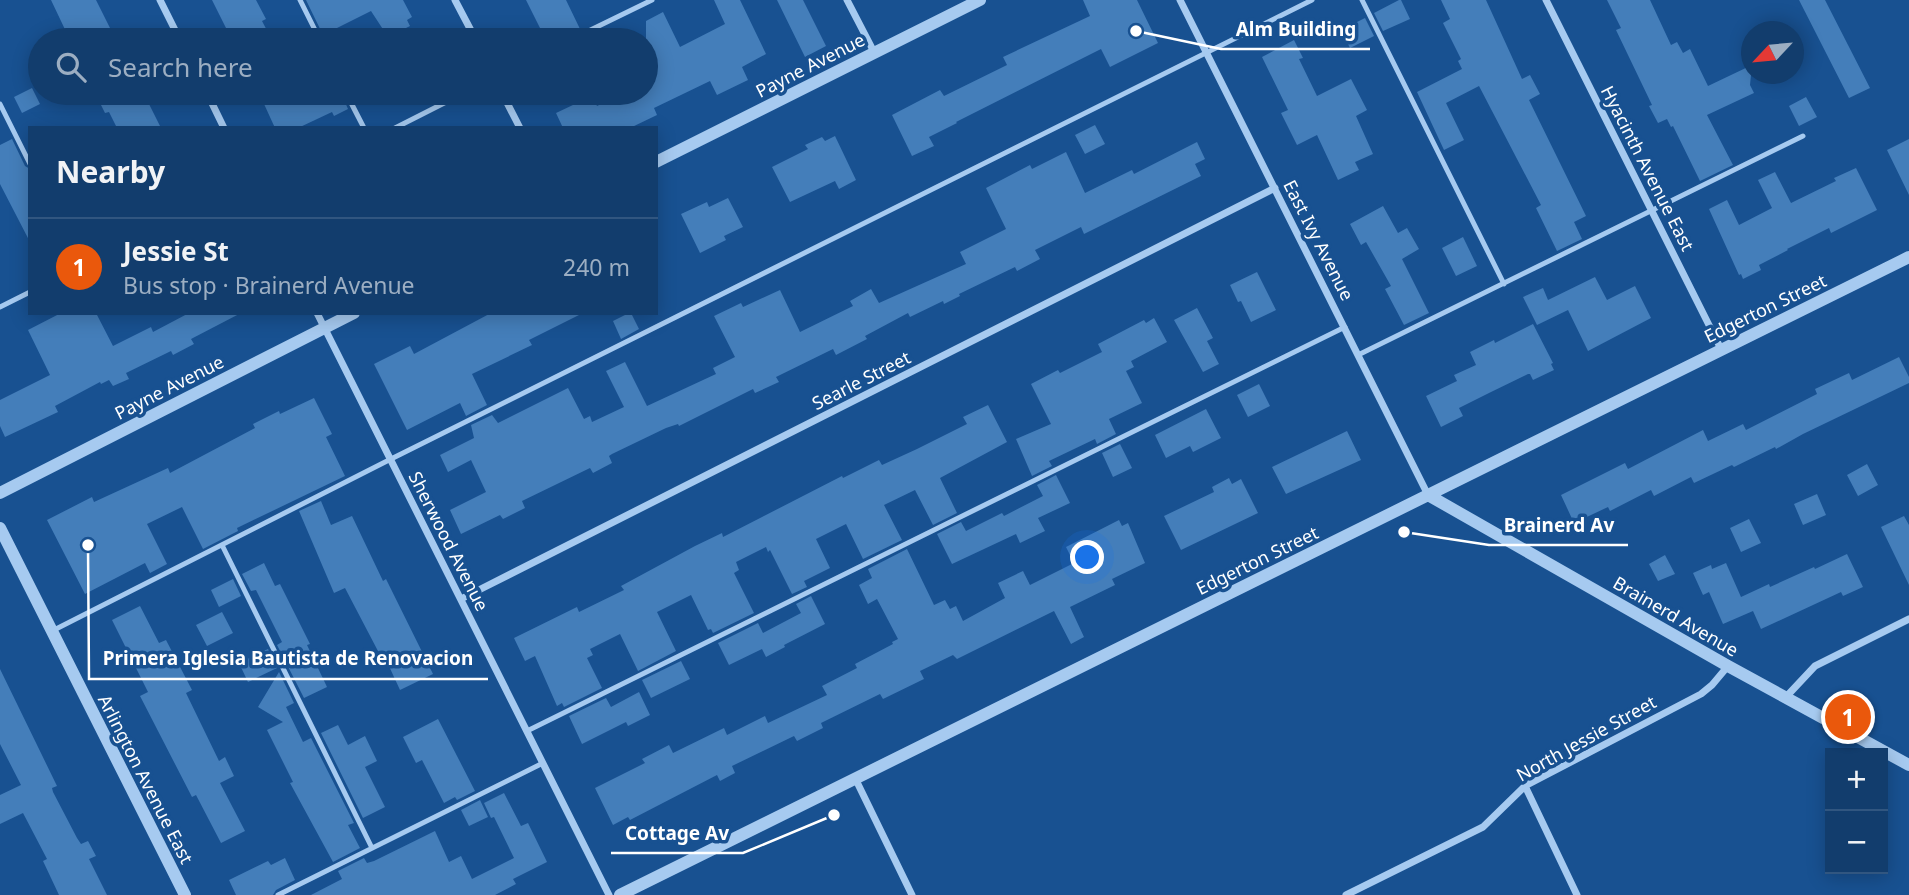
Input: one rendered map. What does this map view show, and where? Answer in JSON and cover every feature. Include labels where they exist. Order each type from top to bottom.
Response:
[{"type":"street","points":[[160,0],[174,28]]},
{"type":"street","points":[[456,0],[470,28]]},
{"type":"street","points":[[847,0],[874,52]]},
{"type":"street","name":"Payne Avenue","points":[[658,161],[980,0]]},
{"type":"street","name":"East Ivy Avenue","points":[[1180,0],[1428,495]]},
{"type":"street","name":"Hyacinth Avenue East","points":[[1546,0],[1721,349]]},
{"type":"street","points":[[212,105],[223,126]]},
{"type":"street","points":[[508,105],[519,126]]},
{"type":"street","name":"Searle Street","points":[[461,599],[1275,188]]},
{"type":"street","name":"Edgerton Street","points":[[620,895],[1909,257]]},
{"type":"street","name":"Sherwood Avenue","points":[[318,315],[609,895]]},
{"type":"street","name":"Payne Avenue","points":[[0,493],[350,315]]},
{"type":"street","name":"Brainerd Avenue","points":[[1428,495],[1728,666],[1909,765]]},
{"type":"street","name":"Arlington Avenue East","points":[[0,528],[185,895]]},
{"type":"street","points":[[1786,698],[1815,666],[1909,620]]},
{"type":"street","name":"North Jessie Street","points":[[1346,895],[1483,827],[1525,786],[1701,694],[1728,666]]},
{"type":"street","points":[[856,780],[912,895]]},
{"type":"street","points":[[1525,786],[1577,895]]},
{"type":"lane","points":[[300,0],[314,28]]},
{"type":"lane","points":[[594,28],[650,0]]},
{"type":"lane","points":[[52,631],[1312,0]]},
{"type":"lane","points":[[1362,0],[1504,284]]},
{"type":"lane","points":[[0,104],[28,160]]},
{"type":"lane","points":[[352,105],[363,126]]},
{"type":"lane","points":[[399,126],[440,105]]},
{"type":"lane","points":[[1358,355],[1803,136]]},
{"type":"lane","points":[[0,307],[28,293]]},
{"type":"lane","points":[[527,731],[1345,327]]},
{"type":"lane","points":[[222,545],[372,848]]},
{"type":"lane","points":[[278,895],[543,763]]},
{"type":"building","points":[[51,0],[96,0],[110,28],[64,28]]},
{"type":"building","points":[[212,0],[256,0],[266,19],[262,21],[266,28],[226,28]]},
{"type":"building","points":[[306,0],[403,0],[412,17],[407,20],[410,26],[406,28],[382,28],[371,11],[337,28],[320,28]]},
{"type":"building","points":[[526,0],[566,0],[580,28],[540,28]]},
{"type":"building","points":[[714,0],[740,0],[766,54],[742,67],[748,80],[717,95],[710,81],[654,108],[657,115],[634,126],[562,126],[556,113],[573,105],[658,105],[658,28],[646,28],[646,21],[663,12],[680,47],[725,24]]},
{"type":"building","points":[[777,0],[803,0],[826,46],[805,57]]},
{"type":"building","points":[[1083,0],[1137,0],[1158,43],[1110,67],[1101,49],[929,137],[934,146],[912,156],[892,115],[940,90],[944,96],[1007,65],[1003,57],[1090,16]]},
{"type":"building","points":[[1399,0],[1410,19],[1383,31],[1374,13]]},
{"type":"building","points":[[1441,0],[1486,0],[1522,79],[1530,75],[1540,94],[1529,100],[1586,216],[1574,222],[1582,239],[1557,251],[1536,208],[1541,205],[1479,86],[1446,103],[1464,140],[1444,150],[1417,92],[1462,69],[1458,61],[1461,59],[1443,23],[1450,19]]},
{"type":"building","points":[[1607,0],[1650,0],[1671,45],[1677,42],[1683,53],[1690,49],[1708,86],[1741,70],[1741,84],[1750,84],[1754,93],[1707,115],[1733,165],[1700,181],[1673,126],[1671,127],[1667,119],[1658,123],[1649,106],[1652,105],[1616,30],[1621,28]]},
{"type":"building","points":[[1799,0],[1825,0],[1870,88],[1849,98]]},
{"type":"building","points":[[1365,18],[1374,36],[1350,48],[1341,30]]},
{"type":"building","points":[[1294,40],[1303,58],[1299,59],[1317,96],[1351,79],[1367,110],[1356,116],[1373,154],[1355,162],[1359,170],[1338,180],[1317,135],[1297,145],[1281,113],[1288,110],[1262,57]]},
{"type":"building","points":[[28,90],[28,105],[38,105],[22,113],[14,97]]},
{"type":"building","points":[[1806,97],[1817,117],[1799,126],[1789,106]]},
{"type":"building","points":[[101,105],[150,105],[160,126],[116,126],[109,112],[105,113]]},
{"type":"building","points":[[264,105],[346,105],[348,109],[334,116],[332,112],[302,126],[274,126]]},
{"type":"building","points":[[1095,125],[1105,144],[1085,154],[1075,135]]},
{"type":"building","points":[[835,136],[856,180],[839,189],[835,181],[790,202],[772,167],[808,149],[805,145],[822,137],[825,141]]},
{"type":"building","points":[[12,139],[28,168],[28,238],[0,184],[0,145]]},
{"type":"building","points":[[1909,139],[1909,195],[1887,150]]},
{"type":"building","points":[[1197,142],[1205,159],[1195,164],[1201,176],[1084,234],[1081,227],[1035,250],[1040,259],[1017,271],[1015,267],[944,304],[943,301],[910,317],[908,313],[836,355],[833,349],[776,377],[779,382],[755,393],[753,389],[679,426],[678,424],[666,428],[612,454],[609,456],[612,463],[593,473],[590,468],[522,501],[525,508],[503,519],[500,515],[461,534],[450,510],[486,492],[471,460],[448,472],[440,455],[474,438],[471,425],[492,415],[498,423],[568,388],[584,419],[590,416],[592,422],[624,407],[606,371],[625,362],[647,406],[716,374],[713,368],[735,357],[714,316],[741,303],[743,307],[780,290],[800,332],[853,306],[850,301],[871,289],[879,303],[966,264],[960,252],[1006,229],[986,188],[1030,165],[1032,169],[1066,152],[1085,193],[1132,170],[1134,174]]},
{"type":"building","points":[[1856,168],[1877,210],[1831,233],[1829,228],[1787,249],[1759,265],[1761,270],[1743,279],[1741,274],[1739,275],[1709,209],[1727,200],[1739,225],[1772,208],[1758,180],[1775,172],[1791,203]]},
{"type":"building","points":[[728,198],[743,227],[724,236],[726,240],[700,253],[681,214],[707,202],[709,207]]},
{"type":"building","points":[[1383,206],[1398,233],[1407,228],[1419,249],[1402,259],[1429,313],[1404,325],[1385,289],[1391,286],[1366,242],[1361,245],[1350,224]]},
{"type":"building","points":[[1463,237],[1477,266],[1456,276],[1442,248]]},
{"type":"building","points":[[1257,272],[1276,310],[1251,322],[1230,285]]},
{"type":"building","points":[[1595,277],[1607,300],[1635,286],[1651,318],[1588,351],[1568,310],[1537,325],[1523,297],[1543,288],[1548,300]]},
{"type":"building","points":[[1197,308],[1213,338],[1207,341],[1219,364],[1203,372],[1174,320]]},
{"type":"building","points":[[57,315],[97,315],[113,346],[151,327],[153,332],[185,315],[237,315],[191,339],[194,344],[173,355],[171,351],[126,373],[129,379],[113,386],[109,380],[101,384],[100,382],[55,406],[58,412],[5,437],[0,426],[0,400],[50,375],[28,330]]},
{"type":"building","points":[[487,315],[579,315],[529,340],[532,345],[472,374],[487,405],[466,416],[460,403],[407,430],[374,364],[410,346],[414,354]]},
{"type":"building","points":[[625,315],[632,315],[639,329],[621,339],[613,321]]},
{"type":"building","points":[[1154,318],[1167,342],[1131,361],[1134,367],[1126,371],[1142,403],[1109,419],[1116,434],[1097,444],[1095,439],[1049,461],[1052,466],[1032,476],[1016,439],[1051,424],[1031,384],[1102,352],[1098,344],[1144,320],[1146,323]]},
{"type":"building","points":[[1533,324],[1554,370],[1533,380],[1528,374],[1459,408],[1463,416],[1441,427],[1426,396],[1457,381],[1454,375],[1476,365],[1470,352]]},
{"type":"building","points":[[1899,357],[1909,377],[1909,383],[1734,467],[1732,465],[1694,483],[1691,477],[1654,496],[1651,490],[1610,511],[1608,507],[1574,523],[1561,495],[1625,463],[1628,469],[1703,430],[1708,441],[1743,424],[1746,430],[1817,394],[1815,389],[1849,373],[1852,380]]},
{"type":"building","points":[[1259,384],[1270,406],[1248,417],[1237,395]]},
{"type":"building","points":[[314,398],[332,434],[326,437],[345,476],[237,528],[238,531],[203,549],[182,507],[147,524],[167,564],[150,573],[145,563],[85,594],[47,520],[92,497],[94,502],[168,468],[170,473],[255,428],[253,424]]},
{"type":"building","points":[[988,405],[1007,442],[940,478],[957,513],[933,525],[915,490],[884,505],[902,540],[863,559],[846,524],[816,539],[830,568],[804,581],[807,587],[792,594],[766,547],[736,562],[739,570],[734,573],[754,613],[713,633],[711,629],[708,630],[691,595],[657,612],[676,651],[638,671],[620,634],[590,649],[593,655],[587,658],[602,688],[564,707],[562,703],[557,706],[535,656],[525,661],[514,638],[577,607],[579,612],[624,590],[621,586],[695,546],[722,533],[723,537],[842,476],[843,478],[879,460],[882,465],[917,449],[967,424],[963,417]]},
{"type":"building","points":[[1206,409],[1221,438],[1193,452],[1190,446],[1166,458],[1155,435]]},
{"type":"building","points":[[1347,431],[1361,460],[1286,494],[1272,467]]},
{"type":"building","points":[[1120,444],[1132,468],[1113,477],[1102,453]]},
{"type":"building","points":[[1867,464],[1878,485],[1858,496],[1847,475]]},
{"type":"building","points":[[1056,475],[1070,503],[1038,518],[1045,531],[1020,543],[1016,534],[952,564],[937,534],[961,522],[966,531],[1002,513],[1004,516],[1043,496],[1037,485]]},
{"type":"building","points":[[1229,478],[1232,484],[1241,479],[1258,513],[1181,550],[1164,516],[1214,492],[1212,487]]},
{"type":"building","points":[[1817,494],[1826,515],[1803,525],[1794,504]]},
{"type":"building","points":[[321,501],[331,525],[352,516],[433,674],[400,690],[382,651],[379,653],[345,588],[334,593],[299,511]]},
{"type":"building","points":[[1904,516],[1909,525],[1909,585],[1881,527]]},
{"type":"building","points":[[1749,519],[1761,543],[1741,552],[1730,528]]},
{"type":"building","points":[[1119,520],[1122,526],[1128,523],[1145,563],[1112,579],[1115,585],[1070,607],[1084,637],[1071,644],[1054,611],[957,659],[953,655],[920,671],[924,679],[883,699],[880,694],[821,723],[823,728],[797,741],[794,736],[732,766],[735,773],[720,781],[717,775],[630,820],[628,817],[613,825],[595,788],[645,763],[642,759],[669,745],[673,753],[724,728],[727,735],[765,716],[768,723],[827,695],[822,686],[857,668],[855,664],[898,639],[877,599],[868,604],[859,585],[872,578],[868,569],[907,549],[934,605],[945,600],[950,609],[956,606],[963,621],[1005,598],[998,583],[1023,571],[1030,585],[1074,563],[1066,547]]},
{"type":"building","points":[[1847,554],[1863,587],[1843,596],[1841,592],[1761,629],[1753,611],[1723,624],[1709,592],[1703,595],[1693,573],[1711,565],[1712,569],[1726,563],[1741,597]]},
{"type":"building","points":[[1665,555],[1675,574],[1658,581],[1649,564]]},
{"type":"building","points":[[264,563],[275,586],[280,584],[310,644],[307,645],[327,687],[304,698],[277,645],[282,642],[256,590],[251,591],[242,574]]},
{"type":"building","points":[[233,579],[241,596],[219,607],[211,590]]},
{"type":"building","points":[[811,596],[825,624],[766,657],[762,649],[729,665],[718,643],[758,623],[763,633],[801,613],[796,604]]},
{"type":"building","points":[[140,606],[159,643],[166,640],[192,690],[186,693],[219,761],[225,757],[234,776],[220,783],[245,831],[221,843],[196,795],[192,797],[140,696],[148,692],[112,620]]},
{"type":"building","points":[[222,612],[233,633],[207,646],[196,625]]},
{"type":"building","points":[[268,649],[277,668],[248,682],[239,663]]},
{"type":"building","points":[[681,661],[690,679],[651,698],[642,680]]},
{"type":"building","points":[[0,669],[57,786],[52,788],[53,792],[81,844],[88,841],[96,856],[89,859],[107,895],[59,895],[43,861],[47,859],[23,813],[0,824],[0,795],[21,785],[0,744]]},
{"type":"building","points":[[279,672],[294,703],[286,707],[303,742],[311,738],[354,823],[348,825],[360,848],[333,862],[290,783],[293,782],[267,730],[283,722],[258,707]]},
{"type":"building","points":[[639,692],[650,715],[628,726],[626,722],[582,744],[569,716],[606,698],[611,707]]},
{"type":"building","points":[[438,719],[475,791],[444,803],[422,760],[416,763],[403,737]]},
{"type":"building","points":[[338,725],[348,745],[365,736],[377,761],[365,767],[385,807],[363,818],[321,733]]},
{"type":"building","points":[[504,793],[521,826],[528,823],[547,862],[513,879],[516,884],[495,895],[311,895],[342,879],[338,871],[364,858],[367,863],[374,861],[435,831],[449,862],[461,856],[472,879],[514,858],[484,803]]},
{"type":"building","points":[[480,800],[488,817],[469,826],[461,810]]},
{"type":"building","points":[[285,858],[295,880],[276,890],[273,895],[236,895],[229,880],[268,861],[271,865]]},
{"type":"place","name":"Alm Building","points":[[1136,31]]},
{"type":"place","name":"Brainerd Av","points":[[1404,532]]},
{"type":"place","name":"Primera Iglesia Bautista de Renovacion","points":[[88,545]]},
{"type":"place","name":"Jessie St","points":[[1848,717]]},
{"type":"place","name":"Cottage Av","points":[[834,815]]}]
